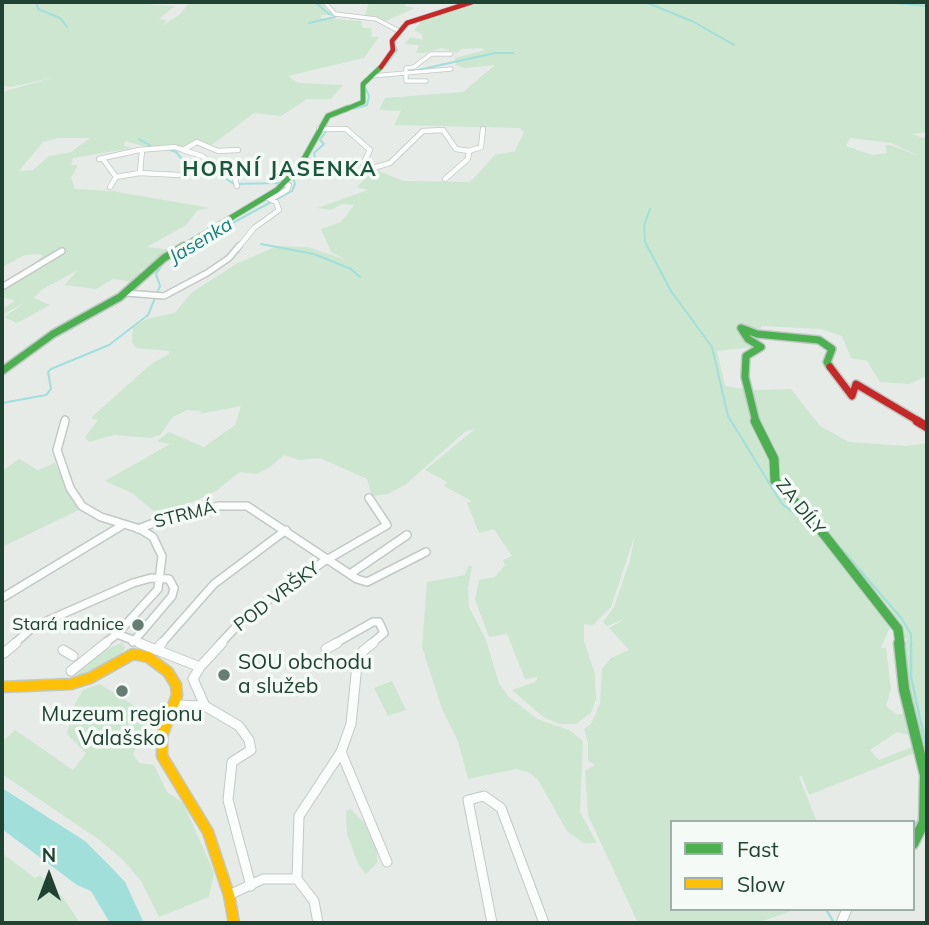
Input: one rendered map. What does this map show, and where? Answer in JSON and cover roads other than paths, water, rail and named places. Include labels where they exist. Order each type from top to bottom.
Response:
[{"type":"street","points":[[325,2],[335,14],[376,19],[399,29]]},
{"type":"street","points":[[2,370],[42,341],[126,293],[154,266],[271,199],[300,166],[331,113],[363,103],[363,84],[388,60],[392,41],[399,29],[415,18],[472,2]]},
{"type":"street","points":[[405,72],[427,55],[451,54]]},
{"type":"street","points":[[374,76],[451,69]]},
{"type":"street","points":[[405,72],[406,81],[426,81]]},
{"type":"street","points":[[322,129],[345,129],[369,148],[371,151],[363,164],[373,168],[390,163],[427,130],[447,132],[456,149],[469,151],[481,146],[483,129]]},
{"type":"street","points":[[183,150],[197,142],[218,151],[238,150]]},
{"type":"street","points":[[117,177],[101,159],[142,150],[175,147],[202,156],[218,169],[233,172],[237,186]]},
{"type":"street","points":[[140,173],[142,150]]},
{"type":"street","points":[[448,179],[468,159],[469,151]]},
{"type":"street","points":[[110,187],[117,177],[140,173],[179,176]]},
{"type":"street","points":[[126,293],[155,296],[189,284],[229,258],[254,228],[277,212],[279,208],[271,199]]},
{"type":"street","points":[[2,287],[24,271],[62,251]]},
{"type":"street","name":"ZA DÍLY","points":[[915,840],[924,822],[925,775],[904,689],[898,629],[821,533],[775,481],[774,459],[757,427],[745,377],[746,356],[761,347],[743,334],[741,328],[758,334],[819,340],[829,345],[832,349],[827,362],[844,389],[852,396],[856,384],[905,411],[927,427]]},
{"type":"street","points":[[65,419],[57,450],[72,491],[85,508],[121,526],[138,529],[153,537],[162,556],[161,577],[151,600],[117,634],[78,659],[71,671]]},
{"type":"street","name":"POD VRŠKY","points":[[197,670],[248,614],[328,559],[387,525],[369,498]]},
{"type":"street","name":"STRMÁ","points":[[138,529],[167,518],[234,503],[259,511],[286,530]]},
{"type":"street","points":[[2,598],[121,526]]},
{"type":"street","points":[[156,650],[214,584],[286,530],[350,574],[372,582],[426,552]]},
{"type":"street","points":[[350,574],[407,535]]},
{"type":"street","points":[[4,653],[36,629],[133,583],[161,577],[169,579],[174,588],[172,596],[133,642],[133,654]]},
{"type":"street","points":[[318,923],[314,901],[297,879],[299,816],[341,752],[351,724],[357,665],[363,650],[384,633],[383,626],[373,621],[326,649]]},
{"type":"street","points":[[117,634],[197,670],[205,706]]},
{"type":"street","points":[[63,650],[78,659]]},
{"type":"street","points":[[2,687],[76,682],[133,654],[152,659],[171,675],[177,687],[175,705],[163,732],[162,756],[204,823],[229,895],[234,923]]},
{"type":"street","points":[[175,705],[205,706],[239,726],[249,740],[251,750],[232,762],[228,800],[251,886]]},
{"type":"street","points":[[341,752],[387,862]]},
{"type":"street","points":[[492,923],[468,800],[484,796],[491,798],[501,808],[544,923]]},
{"type":"street","points":[[229,895],[263,879],[297,879]]},
{"type":"water","points":[[2,788],[85,841],[125,882],[144,923],[110,923],[91,891],[77,885],[2,829]]},
{"type":"waterway","points":[[36,2],[38,9],[60,18],[67,27]]},
{"type":"waterway","points":[[315,2],[329,14],[361,19]]},
{"type":"waterway","points":[[645,2],[694,22],[734,45]]},
{"type":"waterway","points":[[886,2],[927,6]]},
{"type":"waterway","points":[[309,23],[335,17]]},
{"type":"waterway","name":"Jasenka","points":[[385,66],[397,50],[395,45]]},
{"type":"waterway","points":[[418,70],[495,53],[513,53]]},
{"type":"waterway","name":"Jasenka","points":[[353,109],[367,105],[369,96],[365,87]]},
{"type":"waterway","name":"Jasenka","points":[[302,166],[316,161],[314,153],[324,144],[320,140],[327,130],[326,124]]},
{"type":"waterway","points":[[139,139],[153,147]]},
{"type":"waterway","points":[[168,149],[176,152],[186,164],[219,174],[234,184],[279,183]]},
{"type":"waterway","name":"Jasenka","points":[[276,200],[292,191],[295,184],[293,177]]},
{"type":"waterway","name":"Jasenka","points":[[187,248],[271,202]]},
{"type":"waterway","points":[[650,209],[644,226],[645,242],[671,291],[712,347],[728,416],[782,504],[814,528]]},
{"type":"waterway","points":[[261,244],[314,254],[351,269],[360,277]]},
{"type":"waterway","name":"Jasenka","points":[[2,403],[46,395],[51,389],[48,372],[51,369],[109,345],[148,315],[160,286],[156,274],[164,262]]},
{"type":"waterway","points":[[841,548],[902,619],[911,634],[911,677],[927,750]]},
{"type":"waterway","points":[[915,824],[919,820]]},
{"type":"waterway","points":[[827,911],[834,923]]},
{"type":"place","name":"Stará radnice","points":[[138,625]]},
{"type":"place","name":"SOU obchodu a služeb","points":[[224,675]]},
{"type":"place","name":"Muzeum regionu Valašsko","points":[[122,691]]},
{"type":"district","name":"HORNÍ JASENKA","points":[[280,170]]}]
